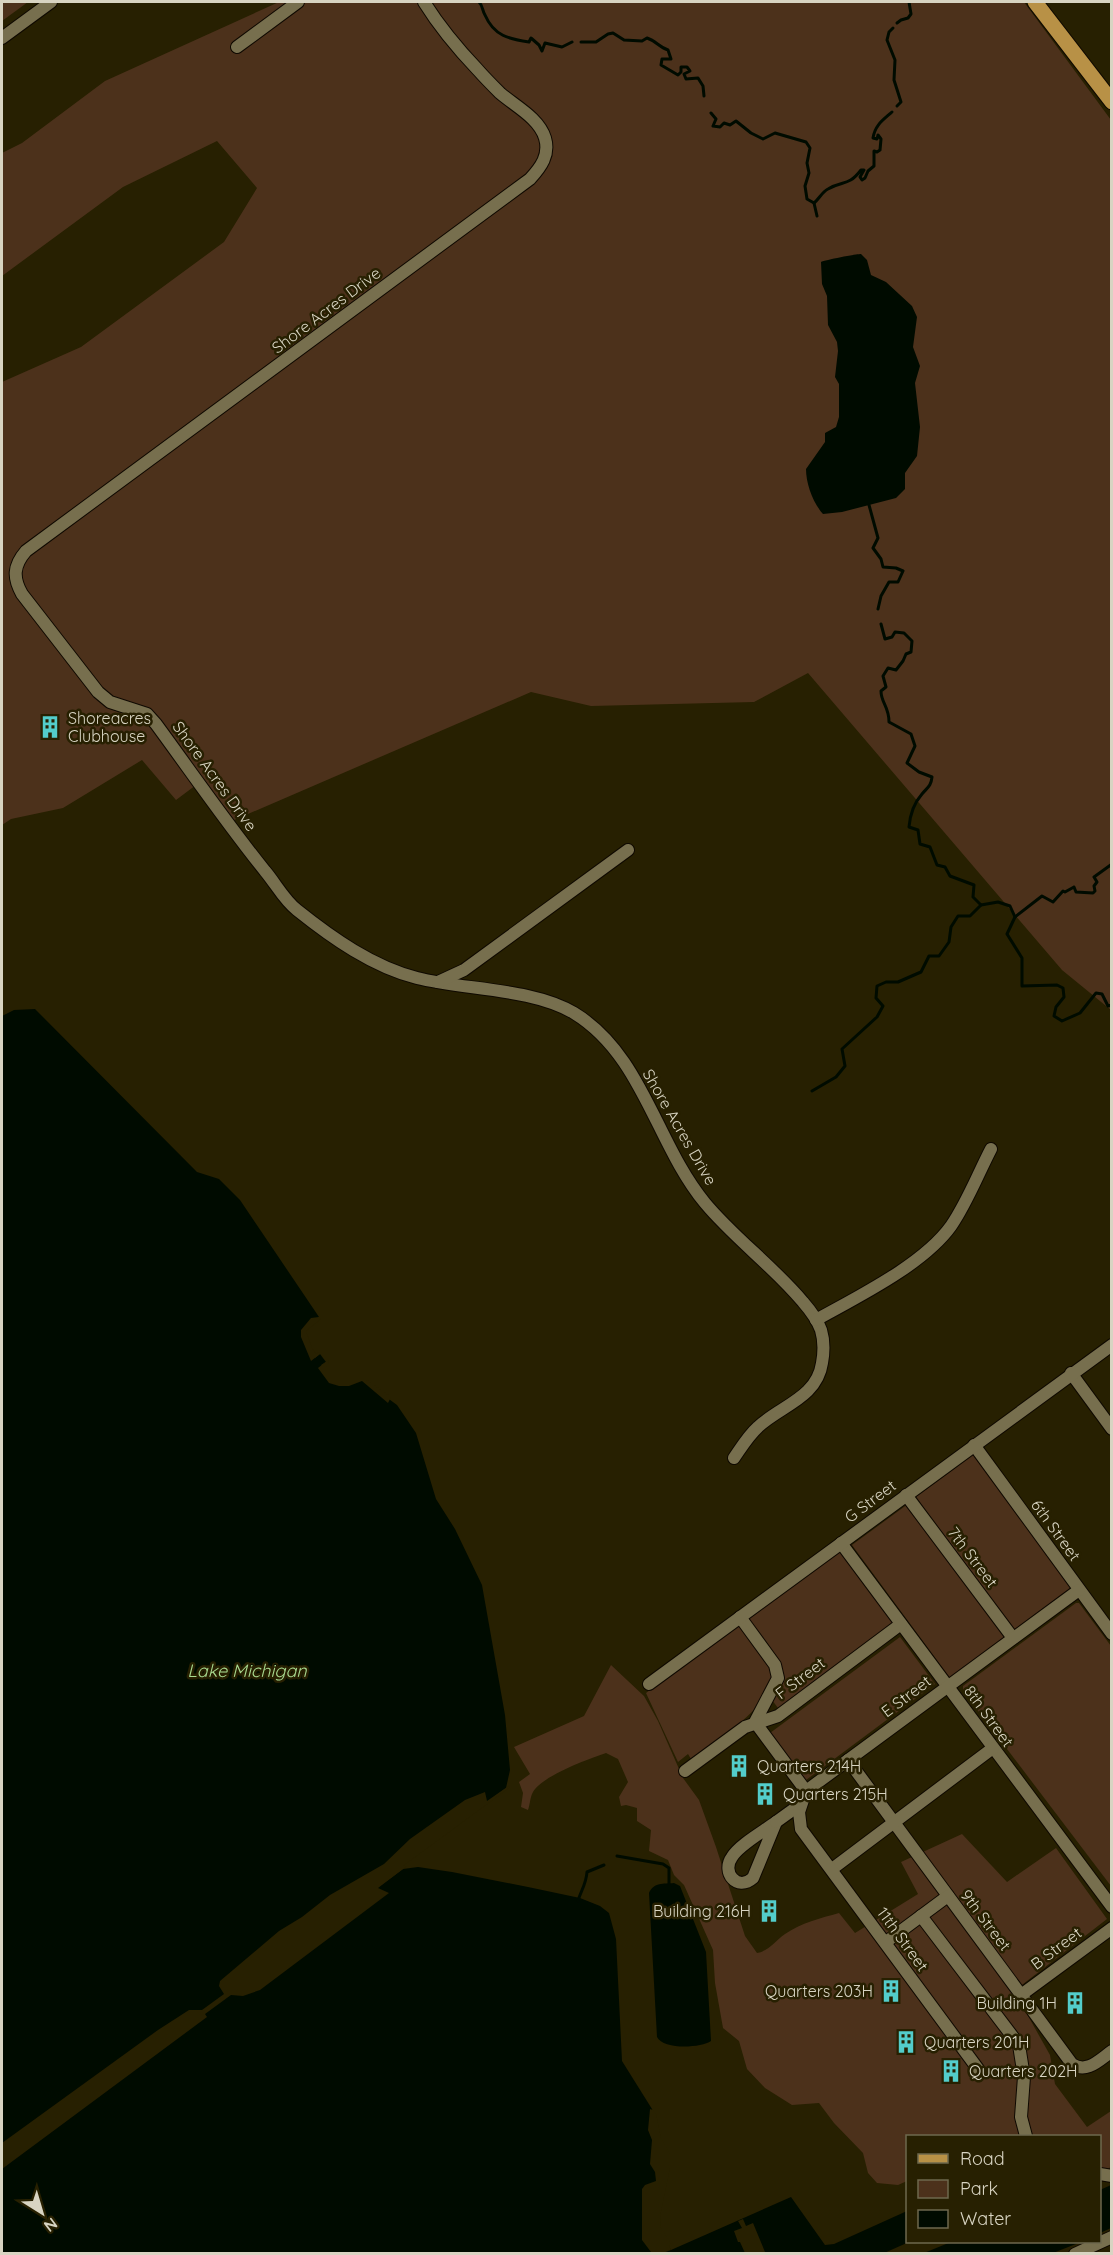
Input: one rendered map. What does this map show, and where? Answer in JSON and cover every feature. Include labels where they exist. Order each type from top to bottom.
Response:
[{"type":"main road","points":[[1035,2],[1112,102]]},
{"type":"street","points":[[2,38],[51,2]]},
{"type":"street","points":[[237,47],[298,2]]},
{"type":"street","name":"Shore Acres Drive","points":[[424,2],[477,69],[536,123],[544,136],[547,147],[540,169],[530,179],[26,551],[19,559],[15,578],[22,594],[98,692],[110,702],[147,714],[156,724],[254,857],[296,909],[339,941],[385,968],[438,982],[545,1001],[573,1012],[602,1036],[632,1075],[694,1189],[709,1208],[791,1287],[821,1330],[824,1349],[822,1367],[815,1382],[793,1404],[755,1430],[734,1458]]},
{"type":"street","points":[[438,982],[464,970],[628,850]]},
{"type":"street","points":[[816,1320],[875,1287],[937,1242],[951,1225],[992,1149]]},
{"type":"street","name":"G Street","points":[[649,1684],[1112,1344]]},
{"type":"street","points":[[1071,1373],[1112,1429]]},
{"type":"street","name":"6th Street","points":[[974,1445],[1112,1634]]},
{"type":"street","name":"7th Street","points":[[906,1495],[1013,1638]]},
{"type":"street","name":"8th Street","points":[[841,1543],[1112,1907]]},
{"type":"street","name":"E Street","points":[[806,1791],[1079,1590]]},
{"type":"street","points":[[740,1617],[775,1665],[778,1678],[755,1722],[806,1791],[798,1820],[801,1828]]},
{"type":"street","name":"F Street","points":[[685,1772],[745,1727],[778,1716],[901,1624]]},
{"type":"street","points":[[831,1869],[993,1748]]},
{"type":"street","name":"9th Street","points":[[848,1760],[1072,2064],[1085,2068],[1110,2051]]},
{"type":"street","points":[[776,1822],[753,1878],[745,1883],[738,1883],[732,1879],[728,1868],[733,1855],[776,1822],[801,1804]]},
{"type":"street","points":[[776,1822],[801,1828]]},
{"type":"street","name":"11th Street","points":[[801,1828],[978,2069]]},
{"type":"street","points":[[886,1942],[948,1896]]},
{"type":"street","points":[[921,1916],[1019,2045],[1024,2077],[1021,2118],[1026,2135]]},
{"type":"street","name":"B Street","points":[[1021,1995],[1112,1928]]},
{"type":"street","points":[[1075,2253],[1097,2243]]},
{"type":"green space","points":[[2,2],[28,2],[2,21]]},
{"type":"green space","points":[[279,2],[1024,2],[1111,120],[1111,1010],[1062,970],[808,673],[754,702],[591,706],[531,692],[234,820],[204,779],[176,800],[142,760],[63,808],[11,819],[2,825],[2,382],[81,347],[224,242],[257,188],[217,141],[123,187],[2,276],[2,153],[22,143],[105,81]]},
{"type":"green space","points":[[973,1455],[1072,1587],[1014,1630],[916,1497]]},
{"type":"green space","points":[[908,1504],[1006,1637],[950,1678],[852,1545]]},
{"type":"green space","points":[[841,1548],[895,1621],[778,1708],[772,1700],[783,1682],[782,1665],[747,1618]]},
{"type":"green space","points":[[1079,1603],[1111,1646],[1111,1886],[963,1691],[963,1686]]},
{"type":"green space","points":[[740,1623],[771,1664],[773,1681],[767,1694],[756,1707],[729,1732],[691,1759],[688,1754],[678,1762],[646,1693]]},
{"type":"green space","points":[[900,1637],[935,1684],[806,1780],[770,1733]]},
{"type":"green space","points":[[611,1665],[644,1696],[658,1721],[683,1778],[699,1800],[745,1936],[757,1953],[798,1927],[839,1913],[855,1933],[918,1894],[901,1862],[962,1834],[1007,1882],[1056,1848],[1107,1919],[1014,1991],[1050,2055],[1055,2084],[1087,2127],[1111,2111],[1111,2167],[1101,2172],[1101,2135],[906,2135],[906,2181],[898,2185],[877,2183],[868,2173],[863,2153],[834,2123],[819,2103],[792,2105],[765,2088],[747,2069],[739,2041],[723,2028],[715,1983],[713,1950],[684,1885],[674,1875],[668,1860],[649,1851],[651,1830],[637,1821],[637,1808],[621,1806],[619,1797],[628,1782],[618,1759],[606,1753],[566,1769],[538,1786],[532,1794],[528,1810],[521,1807],[523,1793],[519,1782],[530,1774],[514,1747],[584,1716]]},
{"type":"water","points":[[861,254],[867,260],[871,275],[886,282],[912,306],[917,317],[913,347],[920,366],[915,383],[920,427],[917,456],[905,473],[905,489],[896,498],[842,512],[823,514],[811,493],[806,469],[825,442],[825,433],[836,427],[839,417],[839,384],[835,377],[837,342],[828,325],[827,296],[822,284],[821,262]]},
{"type":"water","name":"Lake Michigan","points":[[35,1009],[197,1172],[219,1179],[240,1200],[319,1317],[303,1330],[315,1358],[320,1354],[326,1362],[321,1365],[337,1380],[363,1380],[397,1405],[416,1433],[436,1499],[455,1529],[482,1585],[505,1715],[510,1770],[506,1788],[289,1945],[293,1950],[403,1869],[418,1867],[580,1898],[600,1906],[609,1913],[616,1939],[622,2061],[652,2109],[656,2125],[658,2229],[671,2250],[791,2197],[825,2245],[834,2244],[906,2211],[907,2243],[882,2254],[2,2253],[2,1016],[14,1010]]},
{"type":"water","points":[[674,1883],[680,1886],[706,1952],[711,2041],[682,2047],[667,2044],[657,2037],[649,1893],[656,1885]]},
{"type":"water","points":[[1111,2185],[1111,2228],[1101,2233],[1101,2190]]},
{"type":"water","points":[[949,2243],[1078,2243],[1053,2253],[924,2253]]},
{"type":"pier","points":[[311,1318],[321,1319],[306,1331],[312,1348],[316,1354],[319,1352],[320,1354],[311,1361],[301,1337],[301,1330]]},
{"type":"pier","points":[[328,1360],[329,1363],[326,1366],[338,1378],[364,1378],[391,1397],[388,1403],[362,1381],[349,1386],[329,1383],[318,1368]]},
{"type":"pier","points":[[510,1785],[403,1866],[407,1866],[378,1888],[389,1893],[260,1990],[243,1996],[231,1995],[205,2014],[207,2017],[2,2169],[2,2143],[158,2030],[189,2010],[202,2010],[224,1994],[219,1986],[220,1981],[279,1931],[302,1917],[330,1895],[384,1864],[410,1839],[465,1800],[485,1792],[487,1801]]},
{"type":"pier","points":[[650,2109],[656,2114],[661,2138],[670,2154],[670,2168],[660,2216],[661,2228],[671,2244],[669,2245],[671,2250],[663,2253],[649,2253],[651,2252],[642,2240],[642,2189],[645,2185],[656,2181],[655,2172],[650,2164],[652,2140],[648,2130]]},
{"type":"pier","points":[[743,2219],[746,2226],[753,2223],[765,2252],[768,2253],[745,2253],[734,2231],[742,2228],[738,2221]]},
{"type":"waterway","points":[[479,2],[493,28],[503,35],[529,42],[531,38],[542,51],[545,43],[562,47],[572,42]]},
{"type":"waterway","points":[[897,23],[911,14],[909,2]]},
{"type":"waterway","points":[[893,28],[887,40],[895,60],[894,80],[901,102],[897,106]]},
{"type":"waterway","points":[[581,42],[596,42],[613,33],[624,40],[650,39],[668,50],[671,59],[662,59],[661,65],[678,75],[681,67],[687,67],[690,71],[684,74],[686,79],[698,78],[703,86],[704,96]]},
{"type":"waterway","points":[[814,203],[826,190],[849,181],[861,170],[864,170],[860,177],[862,180],[865,178],[874,166],[874,151],[880,150],[881,139],[878,135],[877,139],[873,138],[876,130],[892,112]]},
{"type":"waterway","points":[[711,113],[716,119],[713,126],[720,127],[724,123],[730,125],[736,121],[763,139],[775,133],[806,142],[810,148],[807,163],[809,173],[805,186],[807,199],[814,203],[817,216]]},
{"type":"waterway","points":[[869,505],[878,538],[873,548],[881,559],[883,567],[903,571],[898,582],[889,582],[881,596],[878,609]]},
{"type":"waterway","points":[[881,624],[885,639],[892,637],[895,632],[904,633],[912,641],[911,652],[906,654],[896,670],[888,668],[883,676],[886,687],[881,691],[881,695],[888,712],[889,722],[911,734],[915,746],[907,763],[919,772],[932,777],[930,784],[915,805],[909,827],[918,830],[920,844],[930,847],[937,865],[945,867],[950,876],[974,885],[973,897],[981,905],[998,902],[1010,906],[1015,917]]},
{"type":"waterway","points":[[1112,864],[1094,877],[1097,882],[1093,893],[1076,892],[1074,887],[1063,891],[1053,902],[1042,896],[1015,917],[1007,934],[1022,958],[1022,986],[1057,985],[1063,988],[1064,997],[1056,1007],[1054,1016],[1062,1021],[1080,1013],[1096,993],[1102,994],[1108,1006],[1112,1005]]},
{"type":"waterway","points":[[812,1091],[836,1077],[845,1066],[842,1049],[877,1017],[883,1006],[876,998],[877,986],[886,982],[898,982],[921,972],[929,956],[939,956],[949,942],[951,927],[958,916],[970,916],[981,905]]},
{"type":"waterway","points":[[617,1856],[663,1864],[669,1868],[669,1883]]},
{"type":"waterway","points":[[578,1901],[587,1872],[604,1865]]},
{"type":"place","name":"Shoreacres Clubhouse","points":[[50,727]]},
{"type":"place","name":"Quarters 214H","points":[[739,1766]]},
{"type":"place","name":"Quarters 215H","points":[[765,1794]]},
{"type":"place","name":"Building 216H","points":[[769,1911]]},
{"type":"place","name":"Quarters 203H","points":[[891,1991]]},
{"type":"place","name":"Building 1H","points":[[1075,2003]]},
{"type":"place","name":"Quarters 201H","points":[[906,2042]]},
{"type":"place","name":"Quarters 202H","points":[[951,2071]]}]
